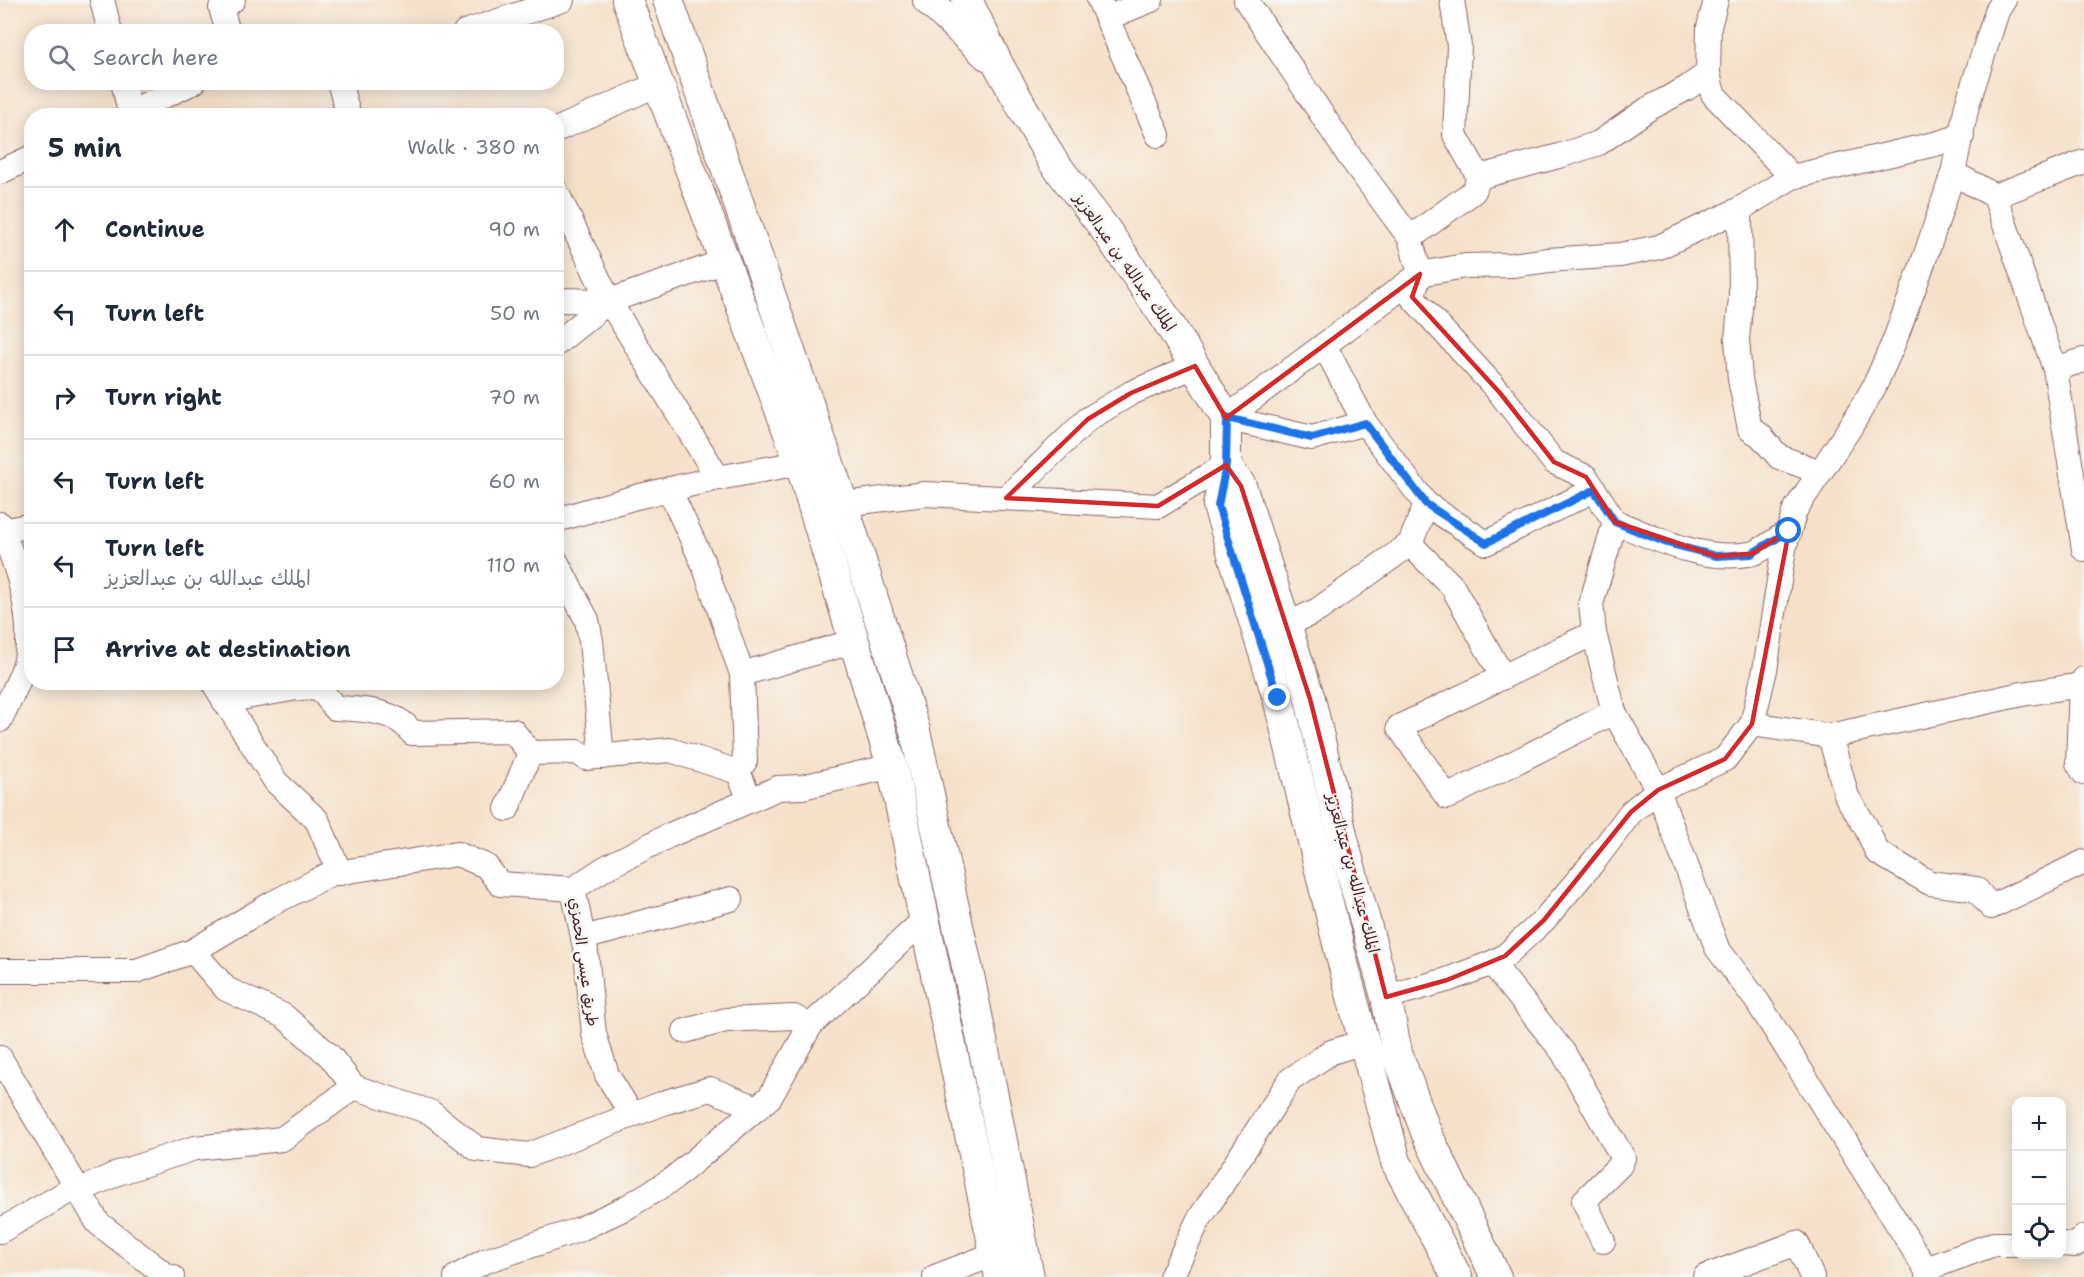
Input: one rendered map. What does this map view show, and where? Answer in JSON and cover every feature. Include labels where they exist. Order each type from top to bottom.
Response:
[{"type":"main road","points":[[627,0],[800,463],[830,510],[855,641],[892,766],[997,1266]]},
{"type":"main road","points":[[668,0],[830,510],[915,731],[972,992],[1029,1277]]},
{"type":"main road","name":"الملك عبدالله بن عبدالعزيز","points":[[927,0],[999,66]]},
{"type":"main road","name":"الملك عبدالله بن عبدالعزيز","points":[[967,0],[999,66],[1052,160],[1105,229],[1166,317],[1227,418],[1226,465],[1218,506],[1278,698],[1396,1162],[1457,1277]]},
{"type":"main road","name":"الملك عبدالله بن عبدالعزيز","points":[[1226,465],[1241,486],[1310,699],[1346,852],[1386,997],[1397,1053],[1426,1132],[1496,1277]]},
{"type":"street","points":[[102,0],[108,24]]},
{"type":"street","points":[[225,24],[220,8],[232,0]]},
{"type":"street","points":[[489,24],[562,0]]},
{"type":"street","points":[[1151,0],[1103,9],[1158,135]]},
{"type":"street","points":[[1246,0],[1350,157],[1410,238],[1420,274],[1412,297],[1500,393],[1554,462],[1586,477],[1615,522],[1667,543],[1716,556],[1751,554],[1789,531]]},
{"type":"street","points":[[1410,238],[1474,191],[1479,177],[1455,135],[1459,46],[1452,0]]},
{"type":"street","points":[[1716,0],[1709,27],[1708,73],[1713,94],[1792,177]]},
{"type":"street","points":[[1386,997],[1447,980],[1505,956],[1544,920],[1595,860],[1631,812],[1658,790],[1725,759],[1752,724],[1765,670],[1784,549],[1795,510],[1874,387],[1894,342],[1953,173],[1967,105],[1997,10],[2004,0]]},
{"type":"street","points":[[1479,177],[1599,143],[1648,109],[1687,88],[1708,73]]},
{"type":"street","points":[[564,126],[658,84]]},
{"type":"street","points":[[124,90],[126,108]]},
{"type":"street","points":[[137,108],[176,90]]},
{"type":"street","points":[[341,90],[346,108]]},
{"type":"street","points":[[1227,418],[1420,274],[1465,266],[1512,265],[1630,253],[1659,247],[1702,229],[1740,209],[1792,177],[1962,136]]},
{"type":"street","points":[[0,172],[24,161]]},
{"type":"street","points":[[1995,196],[2084,162]]},
{"type":"street","points":[[1953,173],[1995,196],[2055,369],[2084,549]]},
{"type":"street","points":[[564,207],[609,301],[718,478]]},
{"type":"street","points":[[1740,209],[1741,298],[1737,339],[1740,379],[1750,429],[1760,435],[1779,457],[1820,472]]},
{"type":"street","points":[[564,300],[609,301],[723,262]]},
{"type":"street","points":[[564,338],[609,301]]},
{"type":"street","points":[[1324,345],[1365,423],[1426,504],[1486,543],[1594,490]]},
{"type":"street","points":[[2055,369],[2084,360]]},
{"type":"street","points":[[1006,498],[1088,418],[1131,393],[1195,366]]},
{"type":"street","points":[[1227,418],[1312,438],[1365,423]]},
{"type":"street","points":[[564,518],[669,489],[800,463]]},
{"type":"street","points":[[830,510],[925,494],[1158,506],[1226,465]]},
{"type":"street","points":[[669,489],[708,575],[742,674],[745,761],[738,772]]},
{"type":"street","points":[[1286,625],[1318,610],[1410,544],[1426,504]]},
{"type":"street","points":[[1615,522],[1591,604],[1594,633],[1614,712],[1658,790],[1717,948],[1757,1001],[1927,1273],[1994,1244],[2012,1244]]},
{"type":"street","points":[[24,526],[1,527],[24,598]]},
{"type":"street","points":[[1410,544],[1452,586],[1503,677]]},
{"type":"street","points":[[564,576],[587,620],[602,757]]},
{"type":"street","points":[[1594,633],[1399,727],[1447,797],[1614,712]]},
{"type":"street","points":[[742,674],[855,641]]},
{"type":"street","points":[[0,720],[24,666]]},
{"type":"street","points":[[1752,724],[1830,736],[2083,682],[2078,763],[2084,773]]},
{"type":"street","points":[[258,690],[219,692],[276,782],[317,820],[340,873]]},
{"type":"street","points":[[322,690],[335,708],[370,710],[406,724],[412,733],[513,732],[530,753]]},
{"type":"street","points":[[1830,736],[1847,796],[1866,827],[1877,852],[1930,884],[1976,890],[1991,907],[2084,862]]},
{"type":"street","points":[[530,753],[577,753],[586,758],[670,750],[738,772],[750,800]]},
{"type":"street","points":[[507,809],[530,753]]},
{"type":"street","points":[[573,889],[605,868],[778,788],[802,787],[892,766]]},
{"type":"street","name":"طريق عيسى الحمزي","points":[[0,971],[136,971],[193,951],[273,903],[330,874],[457,854],[486,866],[501,884],[573,889],[583,938],[594,1034],[608,1075],[632,1115]]},
{"type":"street","points":[[583,938],[731,899]]},
{"type":"street","points":[[456,1277],[485,1262],[578,1230],[627,1207],[673,1179],[770,1097],[810,1026],[925,919]]},
{"type":"street","points":[[193,951],[226,989],[284,1016],[330,1056],[354,1088],[430,1112],[477,1149],[529,1155],[666,1102],[710,1089],[757,1108]]},
{"type":"street","points":[[1492,963],[1563,1052],[1623,1158],[1620,1165],[1584,1201],[1603,1241]]},
{"type":"street","points":[[685,1031],[726,1020],[794,1017],[810,1026]]},
{"type":"street","points":[[1171,1277],[1198,1221],[1290,1080],[1331,1052],[1364,1042]]},
{"type":"street","points":[[0,1058],[98,1223],[168,1277],[172,1277]]},
{"type":"street","points":[[0,1231],[78,1189],[118,1173],[195,1148],[282,1138],[354,1088]]},
{"type":"street","points":[[2066,1244],[2074,1245],[2084,1237]]},
{"type":"street","points":[[1705,1277],[1797,1243],[1812,1277]]},
{"type":"street","points":[[935,1277],[997,1266]]},
{"type":"highlighted area","points":[[1420,274],[1412,297],[1500,393],[1554,462],[1586,477],[1615,522],[1716,556],[1751,554],[1789,531],[1752,724],[1725,759],[1658,790],[1631,812],[1544,920],[1505,956],[1447,980],[1386,997],[1310,699],[1241,486],[1226,465],[1158,506],[1006,498],[1088,419],[1131,393],[1195,366],[1226,418]]},
{"type":"route","points":[[1278,698],[1218,506],[1226,465],[1227,418],[1312,438],[1365,423],[1426,504],[1486,543],[1594,490],[1615,522],[1667,543],[1716,556],[1751,554],[1789,531]]}]
